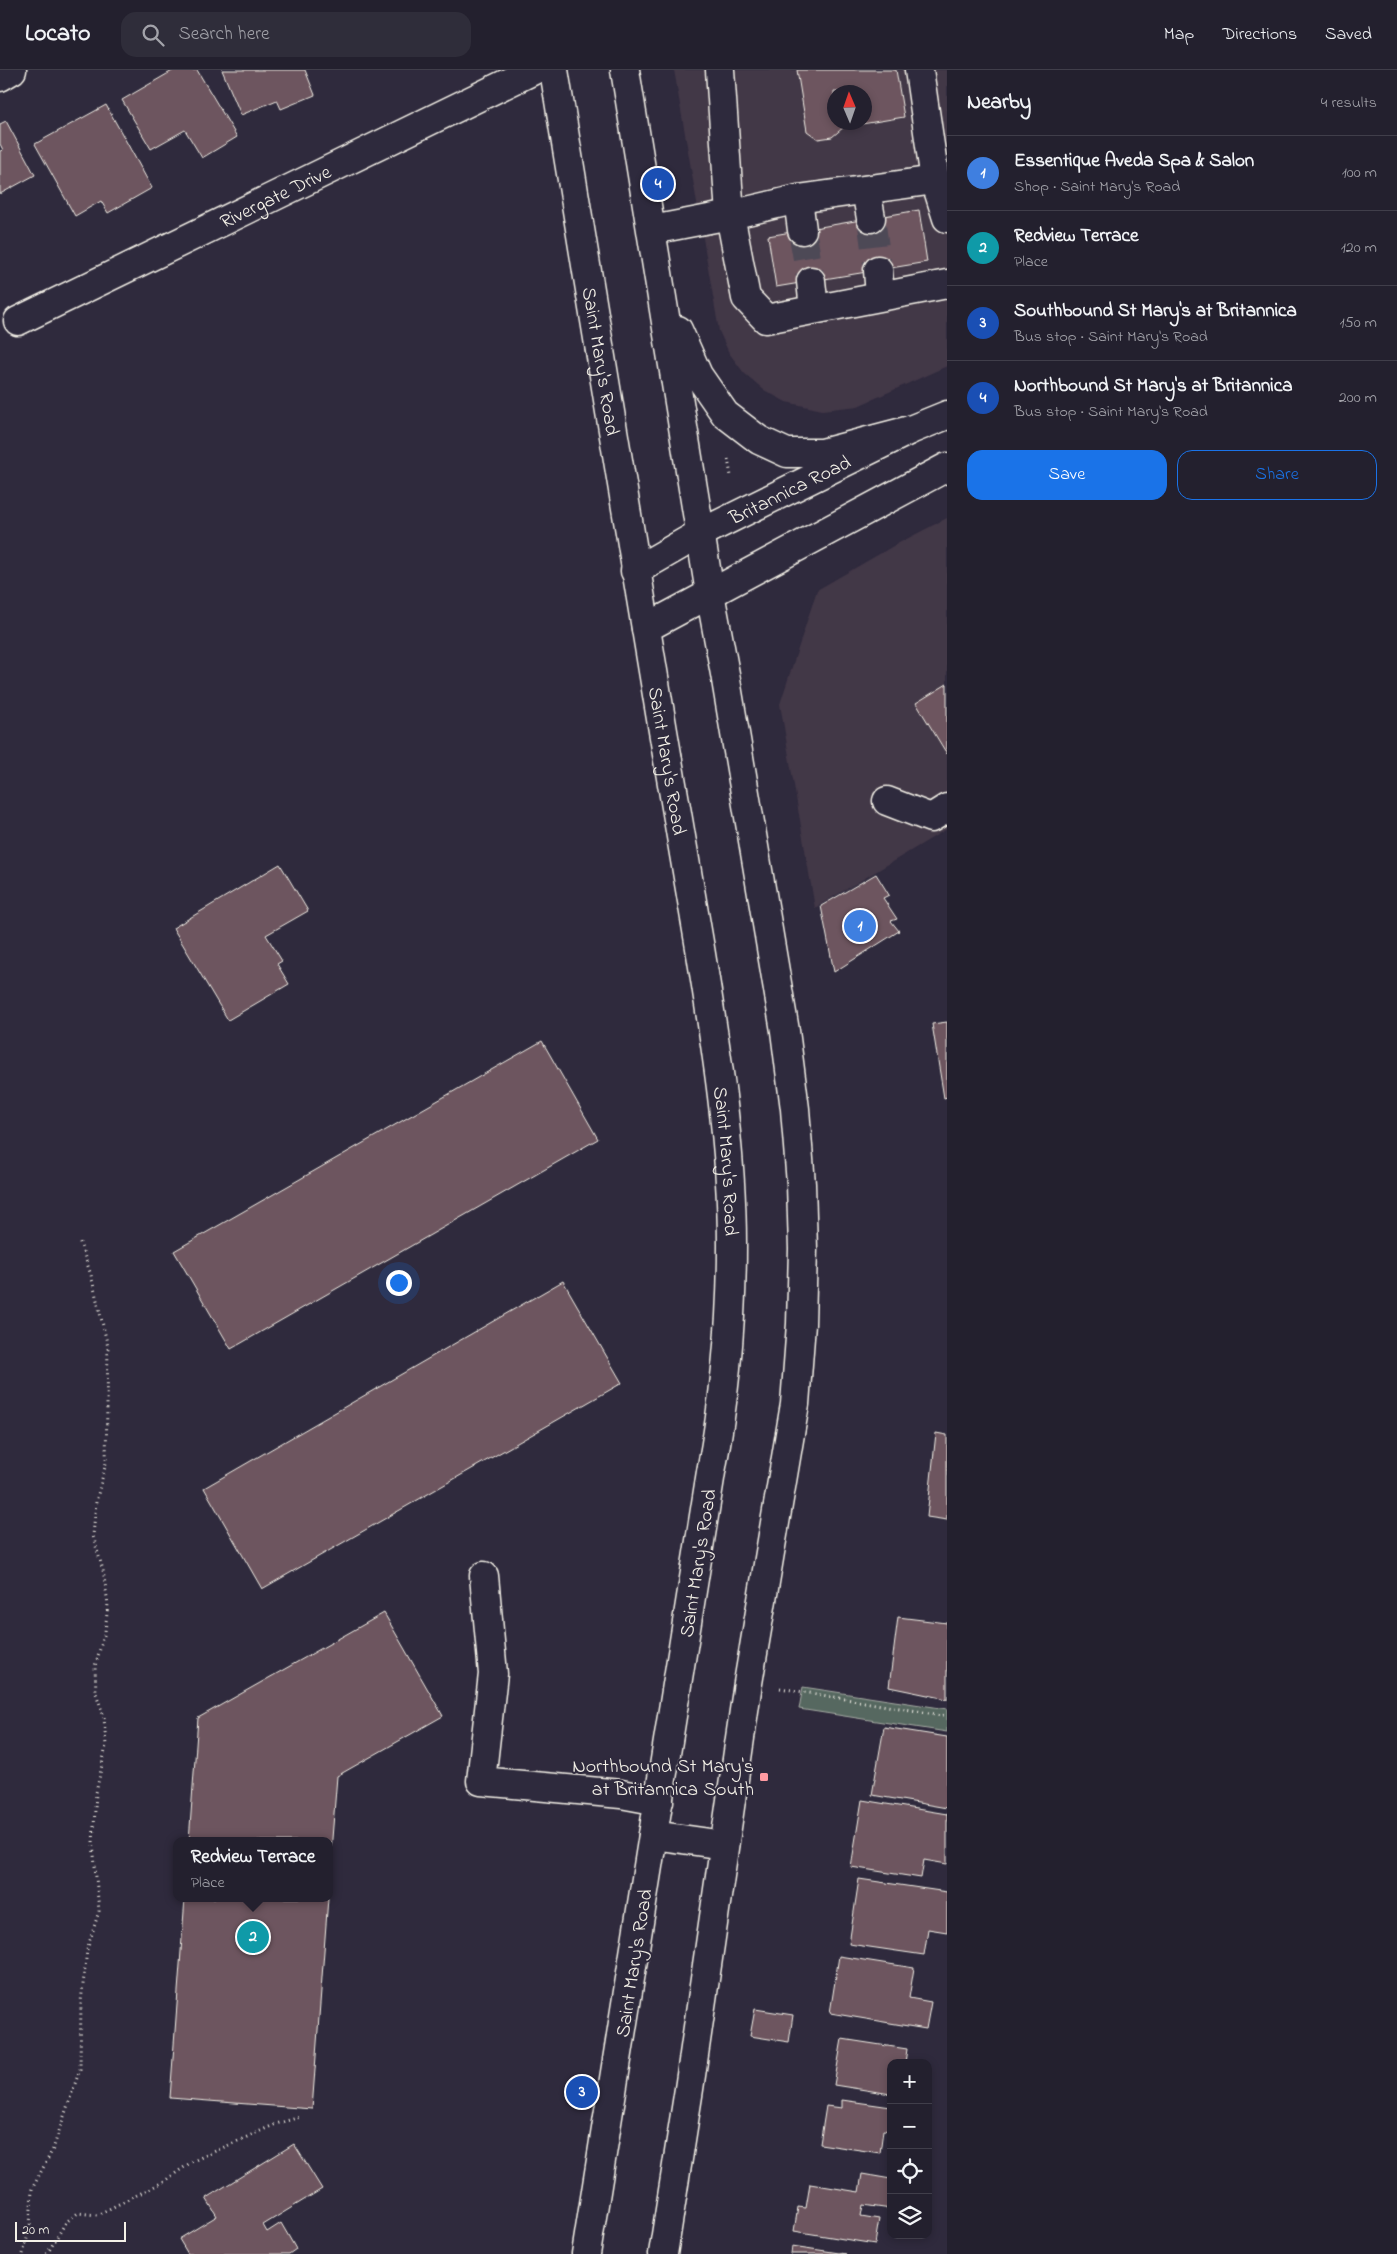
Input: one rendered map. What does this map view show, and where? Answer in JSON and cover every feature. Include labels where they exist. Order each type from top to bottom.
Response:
[{"type":"main road","points":[[0,77],[12,70]]},
{"type":"main road","name":"Rivergate Drive","points":[[18,322],[511,83],[534,70]]},
{"type":"main road","name":"Saint Mary's Road","points":[[554,70],[635,571],[711,1013],[726,1138],[732,1247],[727,1362],[721,1419],[586,2254]]},
{"type":"main road","points":[[625,70],[710,594],[784,1019],[795,1109],[801,1184],[803,1249],[801,1324],[795,1404],[748,1683],[663,2254]]},
{"type":"main road","points":[[720,70],[730,215],[746,298],[766,319],[814,309],[879,283],[947,284]]},
{"type":"main road","points":[[919,70],[935,180],[947,218]]},
{"type":"main road","points":[[652,230],[730,215],[798,199],[935,180]]},
{"type":"main road","points":[[866,190],[870,218]]},
{"type":"main road","points":[[798,199],[802,230]]},
{"type":"main road","points":[[811,281],[814,309]]},
{"type":"main road","points":[[663,298],[698,375],[725,414],[759,440],[786,453],[822,453],[910,430]]},
{"type":"main road","name":"Britannica Road","points":[[635,571],[701,533],[910,430],[947,415]]},
{"type":"main road","points":[[646,628],[947,466]]},
{"type":"main road","points":[[887,801],[931,818],[947,808]]},
{"type":"main road","points":[[484,1576],[493,1674],[481,1781],[621,1794],[659,1801]]},
{"type":"main road","points":[[653,1835],[724,1845]]},
{"type":"path","points":[[23,2254],[30,2228],[32,2189],[53,2149],[80,2069],[81,2002],[87,1950],[99,1912],[93,1843],[96,1793],[106,1746],[104,1717],[96,1692],[95,1666],[105,1632],[108,1604],[103,1570],[93,1536],[96,1502],[106,1463],[108,1347],[79,1240]]},
{"type":"path","points":[[748,1683],[947,1716]]},
{"type":"path","points":[[47,2254],[66,2222],[78,2213],[97,2214],[163,2182],[193,2161],[276,2124],[300,2117]]},
{"type":"shaded area","points":[[674,70],[947,70],[947,366],[858,406],[822,410],[786,402],[764,390],[744,373],[729,353],[719,331]]},
{"type":"shaded area","points":[[947,518],[947,829],[815,908],[780,704],[817,590],[895,545]]},
{"type":"green space","points":[[803,1687],[947,1709],[947,1732],[799,1709]]},
{"type":"building","points":[[174,70],[197,70],[237,137],[202,158],[185,130],[151,149],[122,100]]},
{"type":"building","points":[[222,70],[305,70],[315,95],[281,109],[277,100],[241,115]]},
{"type":"building","points":[[797,70],[896,70],[904,117],[872,122],[872,85],[827,85],[827,130],[840,130],[832,137],[818,139],[807,131]]},
{"type":"building","points":[[106,105],[152,188],[108,213],[101,201],[75,216],[35,144]]},
{"type":"building","points":[[6,121],[35,175],[0,194],[0,151],[3,150],[0,144],[0,124]]},
{"type":"building","points":[[919,210],[927,262],[776,287],[768,236]]},
{"type":"building","points":[[947,684],[947,754],[916,703]]},
{"type":"building","points":[[280,864],[308,911],[266,935],[282,961],[277,964],[289,984],[228,1020],[173,928]]},
{"type":"building","points":[[876,874],[889,895],[883,898],[897,919],[891,921],[899,931],[834,972],[821,906]]},
{"type":"building","points":[[947,1022],[947,1097],[944,1098],[932,1024]]},
{"type":"building","points":[[542,1041],[598,1139],[231,1349],[174,1251]]},
{"type":"building","points":[[563,1281],[622,1383],[262,1589],[204,1488]]},
{"type":"building","points":[[936,1433],[947,1435],[947,1520],[927,1517]]},
{"type":"building","points":[[384,1613],[443,1716],[337,1776],[332,1837],[189,1837],[198,1718]]},
{"type":"building","points":[[898,1617],[947,1623],[947,1699],[889,1687]]},
{"type":"building","points":[[884,1727],[947,1737],[947,1808],[872,1795]]},
{"type":"building","points":[[862,1800],[947,1814],[947,1864],[924,1860],[921,1878],[851,1867]]},
{"type":"building","points":[[859,1879],[947,1892],[947,1932],[928,1929],[924,1955],[849,1944]]},
{"type":"building","points":[[185,1902],[328,1902],[312,2109],[170,2098]]},
{"type":"building","points":[[839,1956],[914,1968],[909,1998],[931,2002],[926,2029],[830,2013]]},
{"type":"building","points":[[755,2009],[793,2015],[789,2042],[750,2036]]},
{"type":"building","points":[[842,2039],[907,2049],[906,2059],[887,2059],[887,2093],[834,2085]]},
{"type":"building","points":[[842,2100],[887,2106],[887,2130],[883,2130],[880,2153],[820,2144],[826,2106],[842,2108]]},
{"type":"building","points":[[294,2144],[322,2189],[263,2225],[267,2232],[281,2223],[296,2249],[289,2254],[188,2254],[179,2239],[217,2216],[206,2198]]},
{"type":"building","points":[[862,2174],[887,2178],[887,2208],[863,2205],[861,2216],[879,2219],[875,2244],[794,2231],[798,2207],[806,2208],[810,2184],[859,2192]]},
{"type":"building","points":[[792,2246],[846,2254],[791,2254]]},
{"type":"tunnel","points":[[871,218],[878,270]]},
{"type":"tunnel","points":[[802,230],[811,281]]},
{"type":"place","name":"Northbound St Mary's at Britannica","points":[[658,184]]},
{"type":"place","name":"Essentique Aveda Spa & Salon","points":[[860,926]]},
{"type":"place","name":"Northbound St Mary's at Britannica South","points":[[764,1777]]},
{"type":"place","name":"Redview Terrace","points":[[253,1937]]},
{"type":"place","name":"Southbound St Mary's at Britannica","points":[[582,2092]]}]
